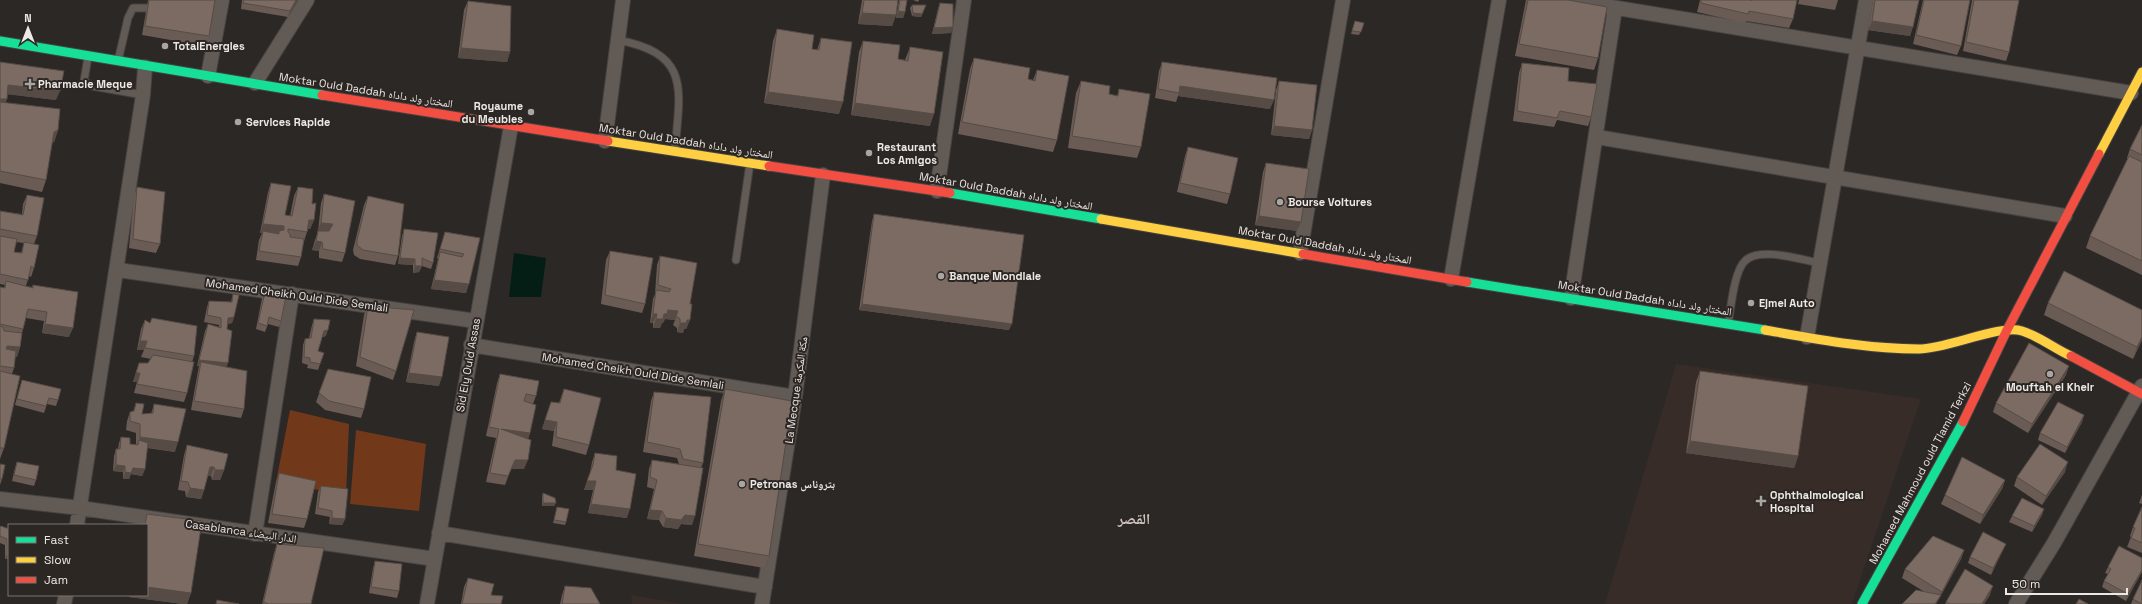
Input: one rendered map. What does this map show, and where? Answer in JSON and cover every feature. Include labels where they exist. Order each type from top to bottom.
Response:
[{"type":"main road","name":"Moktar Ould Daddah المختار ولد داداه","points":[[0,41],[145,67],[605,141],[937,190],[1451,279],[1807,336],[1848,344],[1916,349],[1945,345],[2007,330]]},
{"type":"main road","name":"Mohamed Mahmoud ould Tlamid Terkzi","points":[[1862,604],[1968,413],[2007,330],[2065,216],[2142,72]]},
{"type":"main road","points":[[2007,330],[2022,331],[2141,391]]},
{"type":"street","points":[[208,76],[214,19],[222,0]]},
{"type":"street","points":[[255,84],[307,0]]},
{"type":"street","points":[[605,141],[623,0]]},
{"type":"street","points":[[937,190],[964,0]]},
{"type":"street","points":[[1300,253],[1343,0]]},
{"type":"street","points":[[1451,279],[1499,0]]},
{"type":"street","points":[[1573,0],[2131,93]]},
{"type":"street","points":[[1807,336],[1836,178],[1866,0]]},
{"type":"street","points":[[1571,298],[1597,137],[1615,8]]},
{"type":"street","points":[[77,524],[118,270],[143,95],[145,67]]},
{"type":"street","name":"Sid Ely Ould Assas","points":[[427,604],[471,344],[511,126]]},
{"type":"street","points":[[1597,137],[2065,216]]},
{"type":"street","name":"La Mecque مكة المكرمة","points":[[762,604],[795,397],[823,174]]},
{"type":"street","name":"Mohamed Cheikh Ould Dide Semlali","points":[[118,270],[476,320]]},
{"type":"street","points":[[256,534],[292,294]]},
{"type":"street","name":"Mohamed Cheikh Ould Dide Semlali","points":[[471,344],[795,397]]},
{"type":"street","points":[[2016,604],[2054,543],[2141,391]]},
{"type":"street","name":"Casablanca الدار البيضاء","points":[[0,499],[80,508],[435,559]]},
{"type":"street","points":[[440,533],[765,587]]},
{"type":"lane","points":[[118,61],[133,8],[146,8]]},
{"type":"lane","points":[[618,40],[636,43],[654,50],[668,62],[678,79],[679,98],[675,152]]},
{"type":"lane","points":[[88,56],[84,81],[92,86],[143,95]]},
{"type":"lane","points":[[736,260],[750,163]]},
{"type":"lane","points":[[1728,324],[1737,281],[1745,261],[1753,256],[1764,253],[1820,263]]},
{"type":"shaded area","points":[[514,253],[546,258],[541,297],[509,297]]},
{"type":"shaded area","name":"Ophthalmological Hospital","points":[[1676,364],[1921,399],[1852,604],[1605,604]]},
{"type":"shaded area","points":[[290,410],[349,424],[346,495],[276,482]]},
{"type":"shaded area","points":[[356,430],[426,444],[419,511],[350,504]]},
{"type":"shaded area","points":[[631,595],[683,604],[632,604]]},
{"type":"building","points":[[149,0],[215,0],[209,36],[145,26]]},
{"type":"building","points":[[244,0],[296,0],[290,11],[243,3]]},
{"type":"building","points":[[864,0],[898,0],[896,15],[862,13]]},
{"type":"building","points":[[900,0],[907,0],[905,12],[898,11]]},
{"type":"building","points":[[1528,0],[1568,0],[1607,7],[1598,58],[1519,44]]},
{"type":"building","points":[[1701,0],[1797,0],[1793,19],[1749,11],[1748,14],[1701,3]]},
{"type":"building","points":[[1875,0],[1919,0],[1913,27],[1872,21]]},
{"type":"building","points":[[1924,0],[1970,0],[1961,46],[1916,35]]},
{"type":"building","points":[[1974,0],[2019,0],[2009,52],[1966,42]]},
{"type":"building","points":[[468,1],[511,6],[510,52],[461,48]]},
{"type":"building","points":[[940,3],[953,4],[953,27],[934,28]]},
{"type":"building","points":[[912,5],[926,5],[922,14],[913,13]]},
{"type":"building","points":[[1355,21],[1364,23],[1361,32],[1352,31]]},
{"type":"building","points":[[777,29],[814,35],[812,49],[819,50],[821,38],[852,42],[843,102],[768,92]]},
{"type":"building","points":[[863,41],[900,45],[898,59],[908,61],[910,47],[943,52],[934,114],[855,103]]},
{"type":"building","points":[[974,58],[1030,68],[1028,79],[1035,81],[1037,70],[1069,76],[1057,140],[962,122]]},
{"type":"building","points":[[0,62],[64,71],[60,91],[8,85],[7,99],[0,99]]},
{"type":"building","points":[[1162,62],[1277,78],[1274,100],[1180,86],[1179,93],[1158,89]]},
{"type":"building","points":[[1522,63],[1569,68],[1568,81],[1597,84],[1591,117],[1560,111],[1557,118],[1517,111]]},
{"type":"building","points":[[1081,81],[1110,86],[1109,94],[1118,96],[1119,89],[1150,94],[1141,147],[1072,136]]},
{"type":"building","points":[[1279,81],[1317,85],[1312,130],[1274,126]]},
{"type":"building","points":[[0,102],[60,109],[58,130],[54,132],[46,180],[0,171]]},
{"type":"building","points":[[2142,125],[2142,155],[2130,149]]},
{"type":"building","points":[[1188,147],[1238,158],[1230,194],[1180,183]]},
{"type":"building","points":[[2129,156],[2142,162],[2142,261],[2090,236]]},
{"type":"building","name":"Bourse Voitures","points":[[1266,163],[1309,169],[1301,222],[1259,216]]},
{"type":"building","points":[[271,183],[291,186],[285,215],[292,216],[298,187],[313,189],[312,204],[316,203],[314,220],[309,220],[307,232],[288,229],[290,237],[304,239],[301,257],[259,251],[263,231],[279,234],[279,231],[284,230],[284,226],[263,224]]},
{"type":"building","points":[[137,187],[165,192],[160,244],[133,239]]},
{"type":"building","points":[[324,194],[355,201],[345,253],[323,249],[322,242],[316,241],[318,231],[329,231],[333,224],[321,223]]},
{"type":"building","points":[[27,195],[44,198],[37,236],[0,229],[0,211],[23,215]]},
{"type":"building","points":[[368,196],[404,204],[398,256],[363,250],[357,245]]},
{"type":"building","name":"Banque Mondiale","points":[[874,214],[1024,235],[1012,324],[862,304]]},
{"type":"building","points":[[404,229],[438,233],[433,263],[422,258],[422,266],[415,266],[415,259],[400,258]]},
{"type":"building","points":[[445,232],[480,238],[469,284],[434,280],[440,252],[462,257],[464,254],[440,249]]},
{"type":"building","points":[[0,236],[17,239],[14,252],[22,253],[24,242],[39,245],[34,268],[31,266],[28,280],[0,274]]},
{"type":"building","points":[[610,251],[653,258],[645,304],[605,295]]},
{"type":"building","points":[[660,256],[697,263],[690,304],[692,304],[690,320],[687,320],[686,323],[680,323],[680,319],[676,316],[678,311],[668,310],[667,314],[664,314],[663,319],[656,319],[657,314],[653,314],[656,290],[669,292],[671,289],[658,285]]},
{"type":"building","points":[[2064,271],[2142,310],[2142,337],[2137,347],[2048,303]]},
{"type":"building","points":[[6,281],[33,288],[33,285],[78,292],[73,328],[45,324],[47,312],[28,309],[23,329],[0,324],[0,287],[5,288]]},
{"type":"building","points":[[265,292],[286,296],[281,321],[269,317],[267,326],[258,323]]},
{"type":"building","points":[[233,294],[239,295],[234,317],[228,318],[227,329],[232,331],[228,363],[199,360],[208,324],[221,328],[221,318],[207,315],[209,301],[232,302]]},
{"type":"building","points":[[368,306],[414,310],[396,371],[360,357]]},
{"type":"building","points":[[152,318],[197,326],[194,356],[145,348],[147,341],[140,341],[145,320],[150,323]]},
{"type":"building","points":[[314,319],[330,320],[328,330],[324,331],[318,351],[324,353],[320,364],[310,362],[310,358],[304,357],[305,339],[311,338]]},
{"type":"building","points":[[0,326],[3,327],[4,331],[22,333],[20,347],[7,346],[6,349],[16,351],[14,368],[0,366]]},
{"type":"building","points":[[417,332],[449,337],[442,377],[409,373]]},
{"type":"building","points":[[2029,343],[2069,366],[2032,424],[1996,403]]},
{"type":"building","points":[[153,355],[194,362],[187,393],[137,384],[140,373],[136,373],[139,363],[148,363]]},
{"type":"building","points":[[201,362],[247,371],[244,409],[194,401]]},
{"type":"building","points":[[328,369],[371,377],[364,409],[329,401],[319,393]]},
{"type":"building","points":[[0,371],[20,376],[4,448],[0,448]]},
{"type":"building","points":[[1700,371],[1808,386],[1798,456],[1690,441]]},
{"type":"building","points":[[500,374],[539,381],[536,396],[526,394],[524,401],[536,405],[530,433],[501,429],[531,440],[528,460],[515,460],[508,476],[490,473],[499,429],[489,427]]},
{"type":"building","points":[[22,380],[61,389],[58,400],[49,398],[46,406],[17,399]]},
{"type":"building","points":[[564,389],[601,398],[589,445],[556,437],[557,422],[545,420],[551,402],[560,403]]},
{"type":"building","name":"Petronas بتروناس","points":[[725,389],[792,401],[769,556],[698,544]]},
{"type":"building","points":[[654,392],[711,397],[703,463],[683,459],[680,449],[647,442]]},
{"type":"building","points":[[2058,402],[2084,415],[2067,447],[2040,433]]},
{"type":"building","points":[[136,403],[144,404],[142,414],[153,413],[154,404],[186,409],[178,442],[140,437],[140,424],[130,421],[130,412],[134,411]]},
{"type":"building","points":[[121,437],[130,438],[130,444],[138,445],[139,440],[148,443],[145,469],[133,468],[131,473],[125,472],[125,466],[116,465],[116,449],[120,449]]},
{"type":"building","points":[[2040,444],[2068,462],[2046,496],[2017,477]]},
{"type":"building","points":[[187,445],[228,454],[224,470],[215,470],[214,467],[210,467],[204,490],[190,488],[188,482],[181,481]]},
{"type":"building","points":[[595,453],[617,456],[616,470],[636,474],[630,509],[591,504],[596,481],[587,481],[593,465]]},
{"type":"building","points":[[1962,457],[2005,480],[1983,515],[1945,495]]},
{"type":"building","points":[[652,460],[703,468],[695,516],[685,515],[681,520],[666,518],[662,511],[650,510],[657,480],[650,477]]},
{"type":"building","points":[[17,462],[39,466],[36,480],[14,475]]},
{"type":"building","points":[[0,464],[5,465],[2,479],[0,479]]},
{"type":"building","points":[[279,473],[316,481],[307,519],[272,514]]},
{"type":"building","points":[[321,486],[348,489],[345,519],[332,518],[332,511],[318,508]]},
{"type":"building","points":[[543,493],[555,498],[556,503],[543,503]]},
{"type":"building","points":[[2022,498],[2044,509],[2034,526],[2012,516]]},
{"type":"building","points":[[557,507],[569,509],[566,522],[554,520]]},
{"type":"building","points":[[2142,507],[2142,543],[2131,538],[2135,528],[2133,527]]},
{"type":"building","points":[[147,514],[202,521],[191,593],[148,587],[148,524],[145,524]]},
{"type":"building","points":[[0,527],[8,529],[8,552],[7,539],[0,536]]},
{"type":"building","points":[[1983,532],[2006,544],[1993,568],[1970,557]]},
{"type":"building","points":[[1933,536],[1964,550],[1942,592],[1905,569]]},
{"type":"building","points":[[277,544],[324,548],[311,604],[268,604],[264,602],[263,604]]},
{"type":"building","points":[[2119,546],[2142,558],[2142,570],[2128,594],[2104,581],[2111,569],[2108,567]]},
{"type":"building","points":[[375,561],[402,564],[399,591],[371,587]]},
{"type":"building","points":[[1965,569],[1993,586],[1982,604],[1950,604],[1946,602]]},
{"type":"building","points":[[468,578],[494,584],[491,595],[503,596],[501,604],[462,604]]},
{"type":"building","points":[[2142,580],[2142,604],[2133,599]]},
{"type":"building","points":[[565,586],[591,588],[600,604],[562,604]]},
{"type":"building","points":[[1916,590],[1941,595],[1935,604],[1902,604]]},
{"type":"building","points":[[2079,599],[2088,604],[2076,604]]},
{"type":"building","points":[[217,600],[239,604],[216,604]]},
{"type":"traffic: fast","points":[[0,41],[322,95]]},
{"type":"traffic: fast","points":[[950,193],[1101,219]]},
{"type":"traffic: fast","points":[[1467,282],[1765,330]]},
{"type":"traffic: fast","points":[[1862,604],[1963,422]]},
{"type":"traffic: slow","points":[[2099,154],[2142,72]]},
{"type":"traffic: slow","points":[[608,141],[769,166]]},
{"type":"traffic: slow","points":[[1101,219],[1303,254]]},
{"type":"traffic: slow","points":[[1765,330],[1822,340],[1900,349],[1931,348],[1987,334],[2012,330],[2028,333],[2071,356]]},
{"type":"traffic: jam","points":[[322,95],[608,141]]},
{"type":"traffic: jam","points":[[1963,422],[2007,330],[2099,154]]},
{"type":"traffic: jam","points":[[769,166],[950,193]]},
{"type":"traffic: jam","points":[[1303,254],[1467,282]]},
{"type":"traffic: jam","points":[[2071,356],[2142,394]]},
{"type":"place","name":"TotalEnergies","points":[[165,46]]},
{"type":"place","name":"Pharmacie Meque","points":[[30,84]]},
{"type":"place","name":"Royaume du Meubles","points":[[531,112]]},
{"type":"place","name":"Services Rapide","points":[[238,122]]},
{"type":"place","name":"Restaurant Los Amigos","points":[[869,153]]},
{"type":"place","name":"Bourse Voitures","points":[[1280,202]]},
{"type":"place","name":"Banque Mondiale","points":[[941,276]]},
{"type":"place","name":"Ejmel Auto","points":[[1751,303]]},
{"type":"place","name":"Mouftah el Kheir","points":[[2050,374]]},
{"type":"place","name":"Petronas بتروناس","points":[[742,484]]},
{"type":"place","name":"Ophthalmological Hospital","points":[[1761,501]]},
{"type":"district","name":"القصر","points":[[1134,519]]}]
